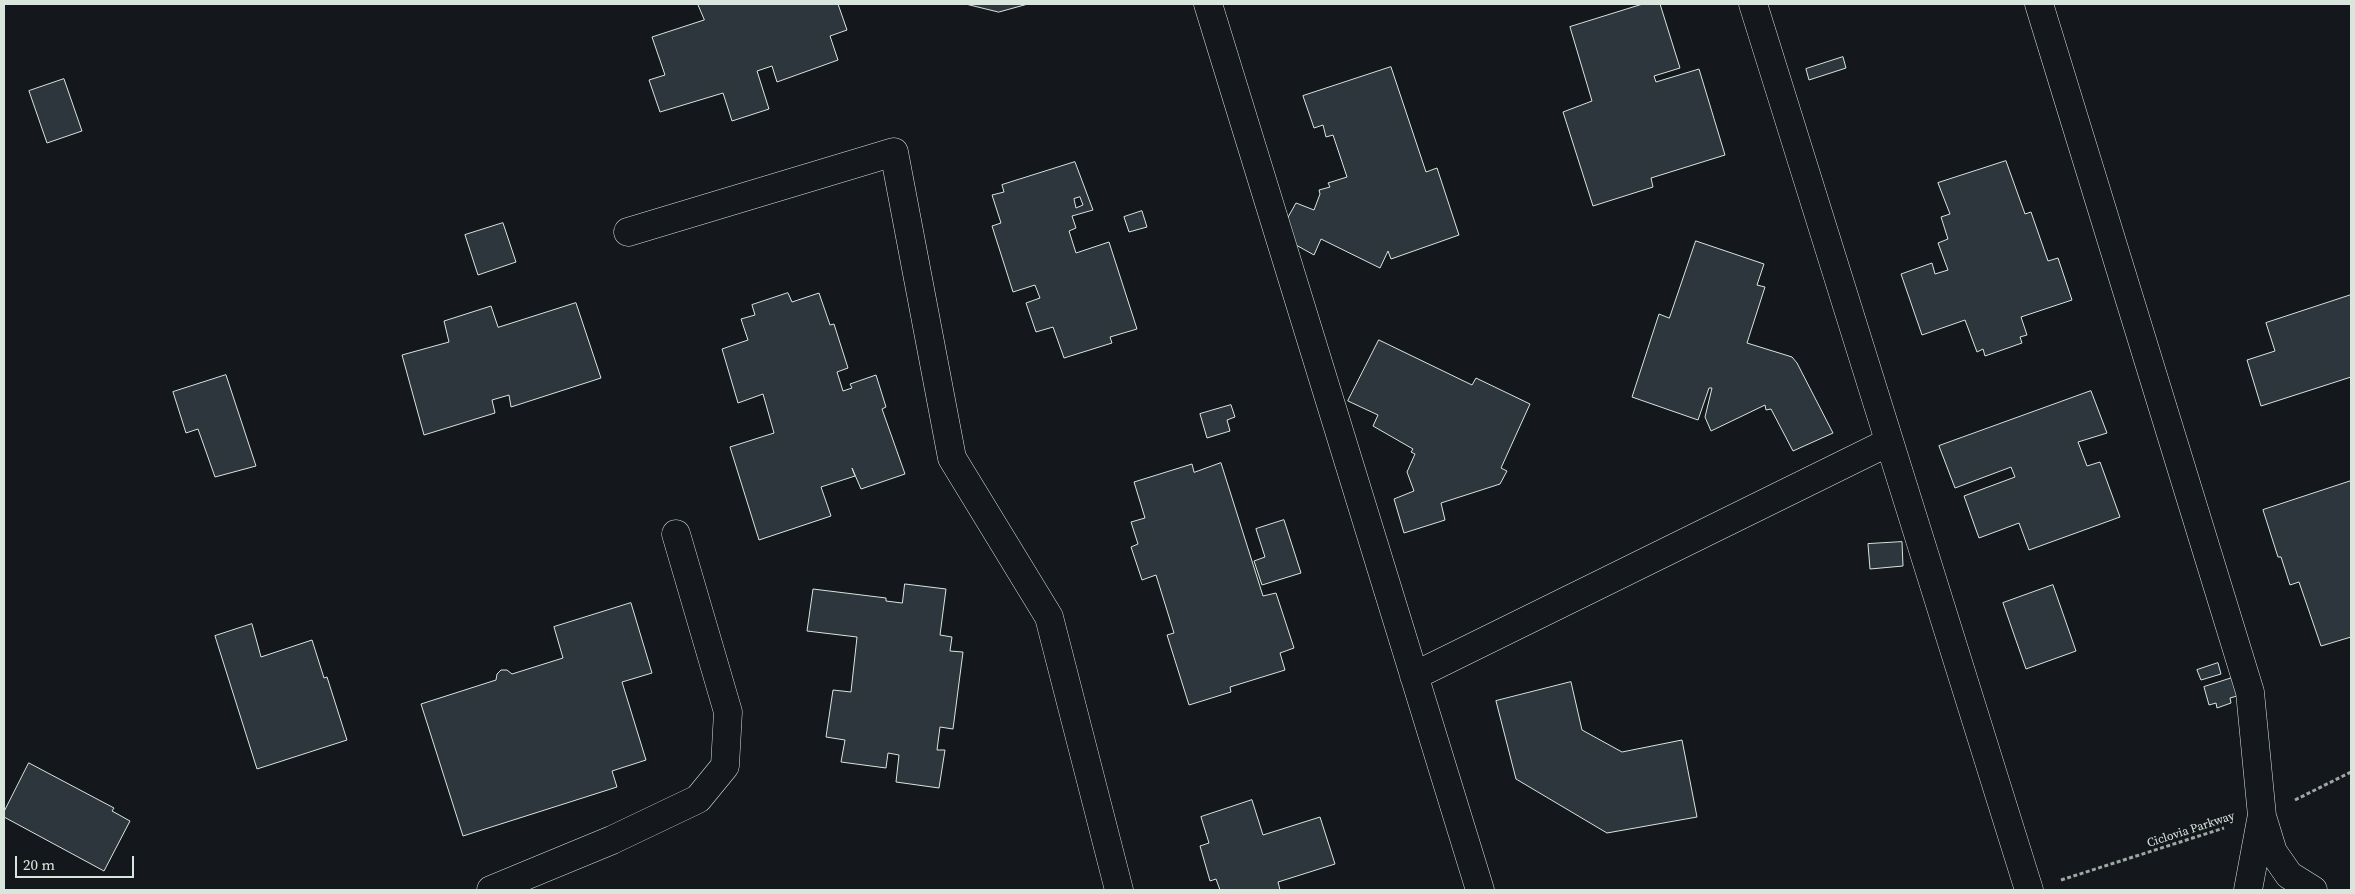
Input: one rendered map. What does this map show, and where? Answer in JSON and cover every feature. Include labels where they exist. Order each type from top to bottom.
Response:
[{"type":"street","points":[[1208,4],[1480,890]]},
{"type":"street","points":[[1753,4],[2029,890]]},
{"type":"street","points":[[2039,4],[2250,692],[2262,816],[2273,852],[2289,874],[2313,890]]},
{"type":"street","points":[[628,232],[894,152],[952,458],[1049,617],[1120,890]]},
{"type":"street","points":[[1414,676],[1889,442]]},
{"type":"street","points":[[491,890],[612,840],[698,800],[725,766],[728,712],[676,534]]},
{"type":"street","points":[[2248,890],[2262,816]]},
{"type":"path","name":"Ciclovia Parkway","points":[[2057,881],[2262,816],[2351,772]]},
{"type":"building","points":[[698,4],[838,4],[847,30],[830,36],[838,60],[777,82],[772,66],[757,71],[769,109],[732,121],[723,93],[660,112],[649,80],[665,75],[652,37],[704,20]]},
{"type":"building","points":[[966,4],[1028,4],[999,12]]},
{"type":"building","points":[[1643,4],[1660,4],[1680,68],[1654,76],[1656,82],[1699,69],[1725,155],[1651,178],[1653,187],[1593,206],[1563,112],[1592,101],[1570,27]]},
{"type":"building","points":[[1843,57],[1846,68],[1809,80],[1806,69]]},
{"type":"building","points":[[1391,67],[1426,172],[1437,168],[1459,235],[1391,259],[1388,251],[1380,268],[1321,239],[1314,255],[1278,235],[1296,203],[1314,210],[1320,194],[1319,190],[1330,187],[1328,183],[1347,177],[1333,135],[1326,137],[1323,125],[1314,128],[1303,96]]},
{"type":"building","points":[[64,79],[82,131],[47,143],[29,91]]},
{"type":"building","points":[[2006,161],[2025,214],[2031,212],[2048,261],[2058,258],[2072,300],[2021,317],[2027,335],[2020,337],[2022,343],[1985,356],[1983,349],[1977,352],[1965,320],[1922,335],[1901,274],[1932,263],[1935,274],[1948,270],[1938,243],[1948,239],[1941,217],[1950,214],[1938,183]]},
{"type":"building","points":[[1075,162],[1093,210],[1072,216],[1076,228],[1069,231],[1076,253],[1109,242],[1137,329],[1110,337],[1112,343],[1064,358],[1053,327],[1036,332],[1026,303],[1040,298],[1035,285],[1013,292],[992,226],[1001,223],[992,195],[1004,192],[1002,185]],"holes":[[[1080,197],[1083,205],[1076,208],[1074,199]]]},
{"type":"building","points":[[1142,211],[1147,227],[1129,232],[1124,217]]},
{"type":"building","points":[[503,223],[516,262],[478,275],[465,235]]},
{"type":"building","points":[[1696,241],[1764,264],[1757,285],[1765,287],[1747,343],[1792,357],[1797,363],[1833,433],[1793,451],[1771,409],[1766,410],[1765,405],[1711,431],[1705,417],[1712,388],[1709,388],[1698,420],[1632,397],[1659,314],[1669,318]]},
{"type":"building","points":[[788,293],[792,302],[819,293],[830,325],[834,324],[848,368],[837,372],[843,391],[852,388],[850,384],[876,375],[886,407],[882,409],[905,474],[861,489],[852,468],[855,476],[821,487],[831,516],[759,540],[730,447],[774,433],[763,394],[738,403],[722,349],[748,340],[741,319],[755,315],[752,305]]},
{"type":"building","points":[[2351,295],[2351,377],[2261,406],[2247,360],[2275,351],[2266,323]]},
{"type":"building","points":[[576,303],[601,378],[511,407],[509,395],[492,400],[495,413],[424,435],[402,355],[449,342],[444,321],[491,306],[498,327]]},
{"type":"building","points":[[1379,340],[1472,385],[1476,378],[1530,404],[1501,468],[1507,471],[1500,484],[1441,503],[1445,520],[1404,533],[1394,499],[1414,491],[1407,472],[1415,454],[1411,452],[1413,449],[1373,426],[1378,415],[1348,401]]},
{"type":"building","points":[[226,375],[256,466],[215,477],[198,429],[186,433],[173,392]]},
{"type":"building","points":[[2091,391],[2107,433],[2078,442],[2087,466],[2100,462],[2120,517],[2029,550],[2019,523],[1979,538],[1964,496],[2015,477],[2011,467],[1955,488],[1939,446]]},
{"type":"building","points":[[1231,405],[1235,417],[1227,420],[1230,431],[1207,438],[1200,414]]},
{"type":"building","points":[[1221,463],[1263,596],[1276,593],[1294,648],[1280,653],[1285,670],[1230,687],[1231,692],[1189,705],[1167,635],[1174,633],[1156,575],[1142,580],[1131,547],[1138,544],[1131,522],[1145,518],[1134,482],[1192,464],[1194,472]]},
{"type":"building","points":[[2351,481],[2351,637],[2321,646],[2299,582],[2290,585],[2281,557],[2278,557],[2263,510]]},
{"type":"building","points":[[1284,520],[1301,573],[1262,585],[1254,561],[1265,557],[1256,529]]},
{"type":"building","points":[[1902,542],[1903,566],[1870,569],[1868,544]]},
{"type":"building","points":[[905,584],[946,589],[940,635],[952,637],[950,651],[963,652],[953,729],[940,727],[937,750],[945,750],[939,788],[896,782],[899,755],[888,753],[886,768],[841,762],[845,740],[826,737],[833,690],[851,692],[857,637],[807,631],[813,589],[886,598],[886,601],[902,603]]},
{"type":"building","points":[[2053,585],[2076,651],[2026,669],[2003,603]]},
{"type":"building","points":[[631,603],[652,673],[622,682],[646,760],[612,771],[617,787],[463,836],[421,704],[496,680],[497,674],[501,670],[507,670],[512,674],[563,658],[554,627]]},
{"type":"building","points":[[252,624],[261,657],[312,640],[324,678],[327,677],[347,740],[257,769],[215,636]]},
{"type":"building","points":[[2218,663],[2221,674],[2201,680],[2197,670]]},
{"type":"building","points":[[2232,678],[2237,696],[2230,698],[2231,703],[2217,708],[2216,703],[2209,705],[2204,687]]},
{"type":"building","points":[[1571,682],[1582,730],[1622,752],[1682,740],[1697,817],[1607,833],[1516,779],[1496,701]]},
{"type":"building","points":[[29,763],[114,808],[112,811],[130,821],[104,871],[4,817],[4,812]]},
{"type":"building","points":[[1252,800],[1263,835],[1320,817],[1335,864],[1278,882],[1280,890],[1220,890],[1216,879],[1210,881],[1200,846],[1209,843],[1201,817]]}]
